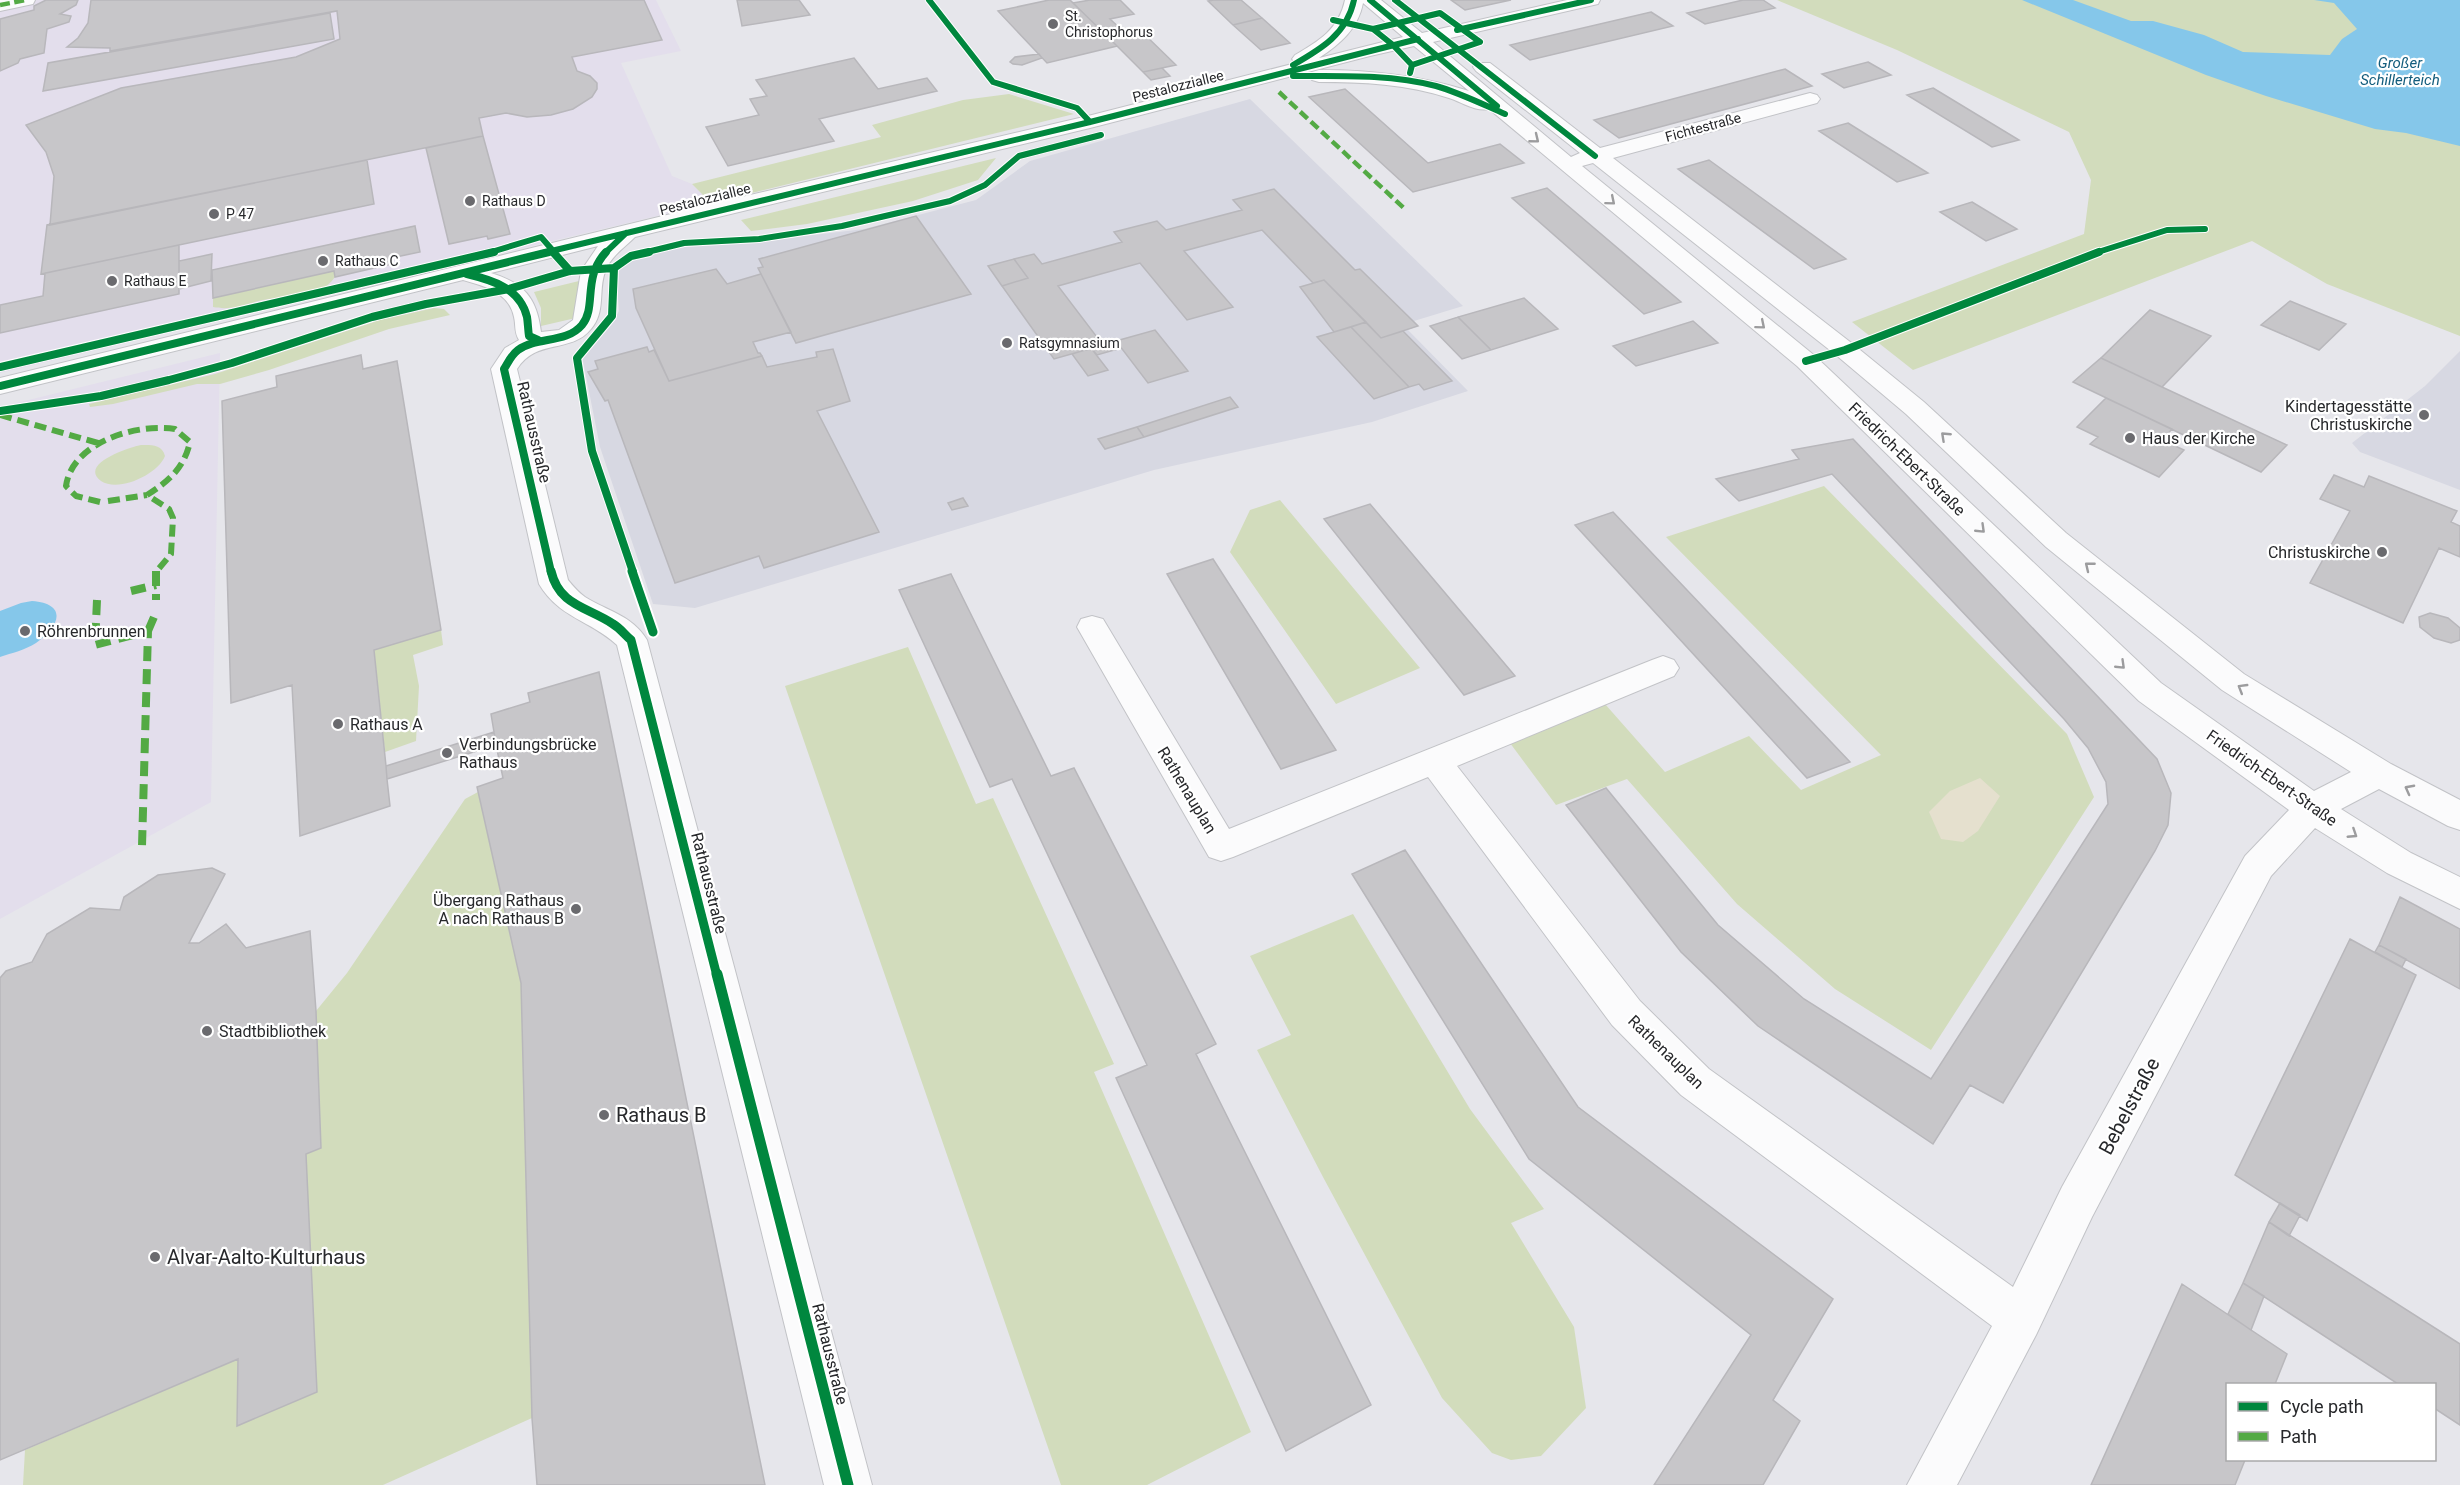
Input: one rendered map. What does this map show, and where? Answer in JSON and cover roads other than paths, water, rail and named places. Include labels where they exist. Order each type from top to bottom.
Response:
[{"type":"street","points":[[0,5],[26,0]]},
{"type":"street","points":[[1272,76],[1321,49],[1337,37],[1348,24],[1354,0]]},
{"type":"street","name":"Friedrich-Ebert-Straße","points":[[1370,0],[1493,101],[1505,114],[1580,160],[1845,350],[1915,408],[2056,540],[2233,682],[2379,773],[2460,816]]},
{"type":"street","name":"Friedrich-Ebert-Straße","points":[[1395,0],[1440,34],[1806,361],[2150,692],[2312,808],[2399,863],[2460,894]]},
{"type":"street","name":"Pestalozziallee","points":[[0,386],[1418,39],[1591,0]]},
{"type":"street","points":[[1272,76],[1361,76],[1409,80],[1456,92],[1505,114]]},
{"type":"street","name":"Fichtestraße","points":[[1580,160],[1810,99]]},
{"type":"street","name":"Rathausstraße","points":[[626,232],[598,260],[593,270],[589,283],[588,311],[584,324],[574,332],[555,339],[538,340],[516,351],[504,369],[554,584],[573,604],[614,624],[630,640],[848,1485]]},
{"type":"street","points":[[464,273],[496,282],[517,295],[527,320],[529,336],[538,340]]},
{"type":"street","name":"Rathenauplan","points":[[1092,627],[1221,847],[1663,668]]},
{"type":"street","name":"Rathenauplan","points":[[1435,762],[1626,1013],[1695,1082],[2020,1319]]},
{"type":"street","name":"Bebelstraße","points":[[1931,1485],[2020,1319],[2078,1202],[2258,866],[2312,808],[2379,773]]},
{"type":"water","name":"Großer Schillerteich","points":[[2022,0],[2073,0],[2131,21],[2153,21],[2204,35],[2243,52],[2330,55],[2342,39],[2357,29],[2334,3],[2314,0],[2460,0],[2460,146],[2406,133],[2375,129],[2266,96],[2206,75]]},
{"type":"water","name":"Röhrenbrunnen","points":[[32,601],[44,603],[56,611],[55,623],[36,643],[0,657],[0,611]]},
{"type":"place","name":"St. Christophorus","points":[[1053,24]]},
{"type":"place","name":"Rathaus D","points":[[470,201]]},
{"type":"place","name":"P 47","points":[[214,214]]},
{"type":"place","name":"Rathaus C","points":[[323,261]]},
{"type":"place","name":"Rathaus E","points":[[112,281]]},
{"type":"place","name":"Ratsgymnasium","points":[[1007,343]]},
{"type":"place","name":"Kindertagesstätte Christuskirche","points":[[2424,415]]},
{"type":"place","name":"Haus der Kirche","points":[[2130,438]]},
{"type":"place","name":"Christuskirche","points":[[2382,552]]},
{"type":"place","name":"Röhrenbrunnen","points":[[25,631]]},
{"type":"place","name":"Rathaus A","points":[[338,724]]},
{"type":"place","name":"Verbindungsbrücke Rathaus","points":[[447,753]]},
{"type":"place","name":"Übergang Rathaus A nach Rathaus B","points":[[576,909]]},
{"type":"place","name":"Stadtbibliothek","points":[[207,1031]]},
{"type":"place","name":"Rathaus B","points":[[604,1115]]},
{"type":"place","name":"Alvar-Aalto-Kulturhaus","points":[[155,1257]]}]
